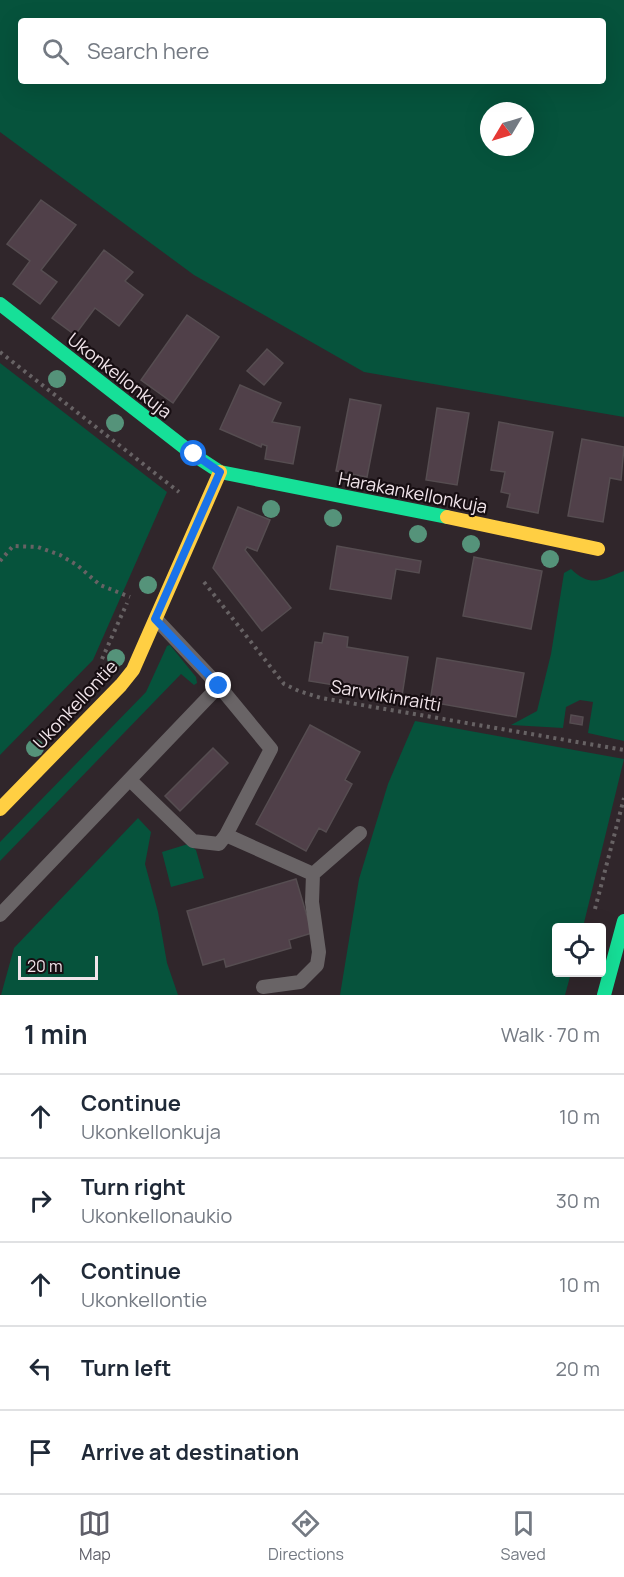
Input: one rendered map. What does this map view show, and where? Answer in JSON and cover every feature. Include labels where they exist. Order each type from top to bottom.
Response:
[{"type":"street","name":"Ukonkellonkuja","points":[[0,304],[220,472]]},
{"type":"street","name":"Harakankellonkuja","points":[[220,472],[598,549]]},
{"type":"street","name":"Ukonkellontie","points":[[0,809],[133,670],[220,472]]},
{"type":"street","points":[[604,995],[624,921]]},
{"type":"lane","points":[[130,780],[193,842],[219,844],[226,835],[271,749],[219,686],[155,619]]},
{"type":"lane","points":[[0,915],[219,686]]},
{"type":"lane","points":[[263,987],[300,981],[317,965],[319,952],[312,902],[313,874],[360,833]]},
{"type":"lane","points":[[226,835],[313,874]]},
{"type":"path","points":[[0,352],[172,486]]},
{"type":"path","points":[[0,561],[13,546],[38,547],[60,555],[77,565],[100,585],[130,597]]},
{"type":"path","name":"Sarvvikinraitti","points":[[202,579],[284,684],[299,691],[332,700],[624,750]]},
{"type":"path","points":[[98,667],[135,587]]},
{"type":"path","points":[[593,917],[624,798]]},
{"type":"green space","points":[[0,0],[624,0],[624,417],[364,372],[194,275],[0,132]]},
{"type":"green space","points":[[0,363],[167,492],[93,660],[0,755]]},
{"type":"green space","points":[[571,569],[584,579],[590,580],[602,579],[624,571],[624,741],[588,733],[593,702],[580,700],[566,707],[563,728],[511,725],[537,711],[551,654],[564,573]]},
{"type":"green space","points":[[170,645],[196,677],[197,683],[194,685],[181,674],[0,861],[0,842],[146,692],[167,646]]},
{"type":"green space","points":[[415,721],[624,759],[584,923],[552,923],[552,977],[570,977],[565,995],[340,995],[359,879],[388,784]]},
{"type":"green space","points":[[138,818],[151,832],[145,864],[158,912],[167,963],[178,995],[1,995],[14,948]]},
{"type":"green space","points":[[188,844],[196,850],[204,878],[171,887],[162,852]]},
{"type":"building","points":[[41,200],[76,225],[41,270],[57,282],[40,304],[13,284],[30,261],[7,244]]},
{"type":"building","points":[[104,250],[133,272],[125,281],[143,295],[119,326],[95,308],[75,335],[52,318]]},
{"type":"building","points":[[187,315],[219,337],[173,403],[141,380]]},
{"type":"building","points":[[267,349],[283,363],[264,385],[247,371]]},
{"type":"building","points":[[240,385],[281,403],[272,422],[300,427],[293,464],[265,459],[267,446],[262,444],[261,447],[220,429]]},
{"type":"building","points":[[350,399],[381,405],[367,477],[336,471]]},
{"type":"building","points":[[437,408],[469,413],[457,485],[426,480]]},
{"type":"building","points":[[499,422],[553,432],[538,513],[507,507],[510,494],[501,492],[505,472],[491,470]]},
{"type":"building","points":[[582,439],[624,447],[621,480],[610,478],[603,522],[568,516]]},
{"type":"building","points":[[238,507],[270,520],[257,551],[247,547],[245,550],[291,608],[262,631],[213,568]]},
{"type":"building","points":[[337,546],[421,561],[419,573],[396,569],[391,599],[330,589]]},
{"type":"building","points":[[474,557],[542,571],[531,629],[463,616]]},
{"type":"building","points":[[324,633],[348,637],[347,647],[408,657],[402,696],[309,681],[315,642],[322,643]]},
{"type":"building","points":[[437,658],[524,673],[516,717],[430,702]]},
{"type":"building","points":[[571,715],[583,717],[582,725],[570,723]]},
{"type":"building","points":[[310,725],[360,752],[345,780],[352,784],[326,832],[319,828],[306,851],[256,824]]},
{"type":"building","points":[[213,748],[228,763],[180,811],[165,796]]},
{"type":"building","points":[[296,879],[312,933],[289,940],[291,948],[226,967],[224,959],[203,965],[187,911]]},
{"type":"traffic: fast","points":[[0,304],[194,455],[220,472],[447,517]]},
{"type":"traffic: fast","points":[[604,995],[624,921]]},
{"type":"traffic: slow","points":[[0,809],[133,670],[220,472]]},
{"type":"traffic: slow","points":[[447,517],[598,549]]},
{"type":"route","points":[[194,454],[220,472],[155,619],[219,686]]}]
